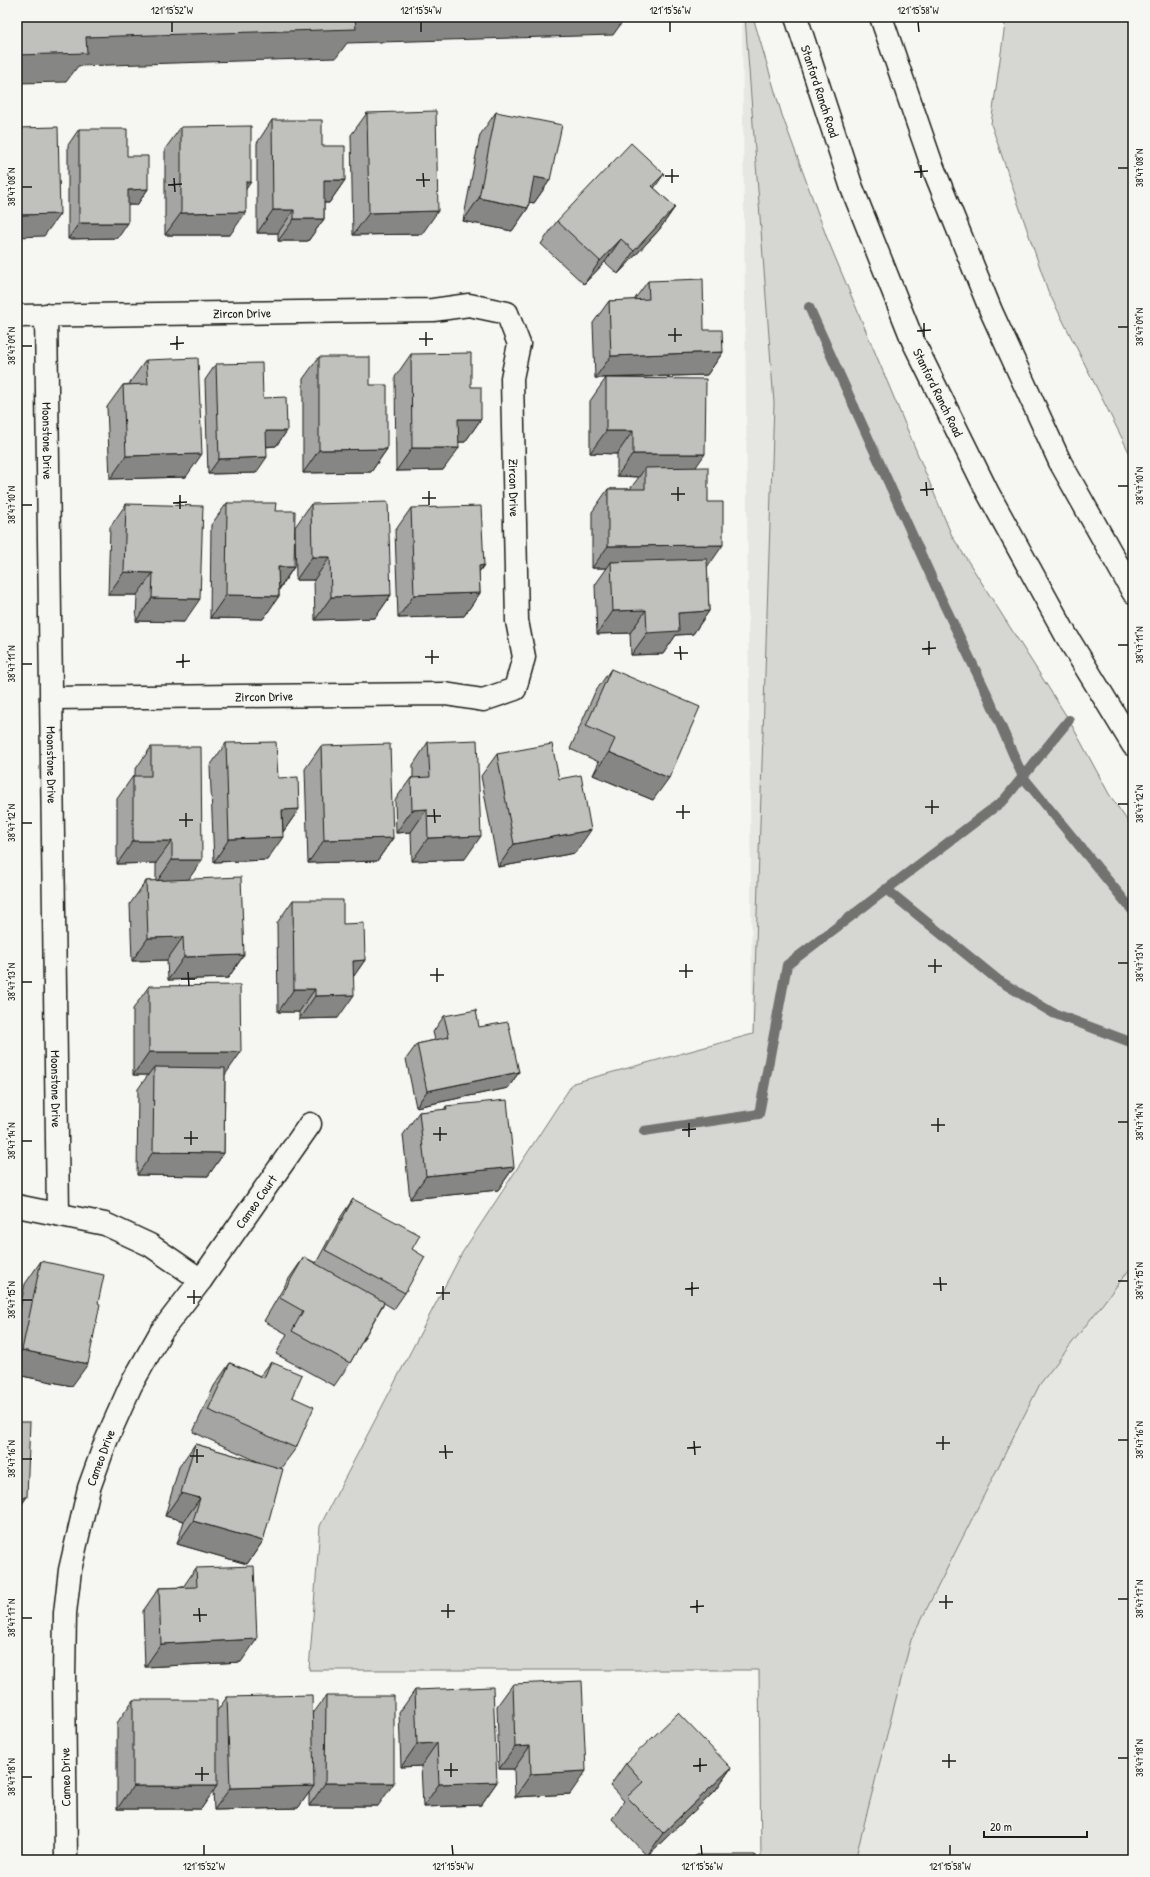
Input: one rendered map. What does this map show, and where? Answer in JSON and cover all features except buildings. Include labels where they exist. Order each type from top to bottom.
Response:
[{"type":"street","name":"Stanford Ranch Road","points":[[796,17],[852,188],[913,341],[988,493],[1066,635],[1133,745]]},
{"type":"street","points":[[881,17],[932,165],[991,311],[1060,462],[1133,592]]},
{"type":"street","name":"Zircon Drive","points":[[17,316],[433,310],[470,305],[507,313],[518,344],[512,378],[517,621],[524,657],[515,689],[483,700],[445,694],[51,698]]},
{"type":"street","name":"Moonstone Drive","points":[[46,315],[58,1214]]},
{"type":"street","name":"Cameo Court","points":[[201,1280],[310,1124]]},
{"type":"street","points":[[17,1206],[105,1224],[150,1245],[201,1280]]},
{"type":"street","name":"Cameo Drive","points":[[66,1860],[64,1678],[65,1613],[70,1570],[78,1529],[89,1488],[106,1441],[131,1385],[161,1332],[201,1280]]},
{"type":"shaded area","points":[[742,17],[753,17],[782,115],[827,238],[952,536],[1069,720],[1109,794],[1133,829],[1133,1860],[761,1860]]},
{"type":"shaded area","points":[[745,17],[753,17],[782,115],[827,238],[952,536],[1069,720],[1109,794],[1133,829],[1133,1265],[1040,1384],[911,1640],[855,1860],[761,1860],[759,1670],[309,1670],[320,1526],[462,1253],[573,1083],[753,1034],[774,403]]},
{"type":"shaded area","points":[[1006,17],[1133,17],[1133,460],[1048,291],[991,124]]},
{"type":"waterway","points":[[809,307],[939,594],[988,696],[1023,777],[1133,911]]},
{"type":"waterway","points":[[644,1131],[759,1114],[787,965],[1004,800],[1069,720]]},
{"type":"waterway","points":[[886,889],[998,980],[1053,1013],[1133,1043]]}]
